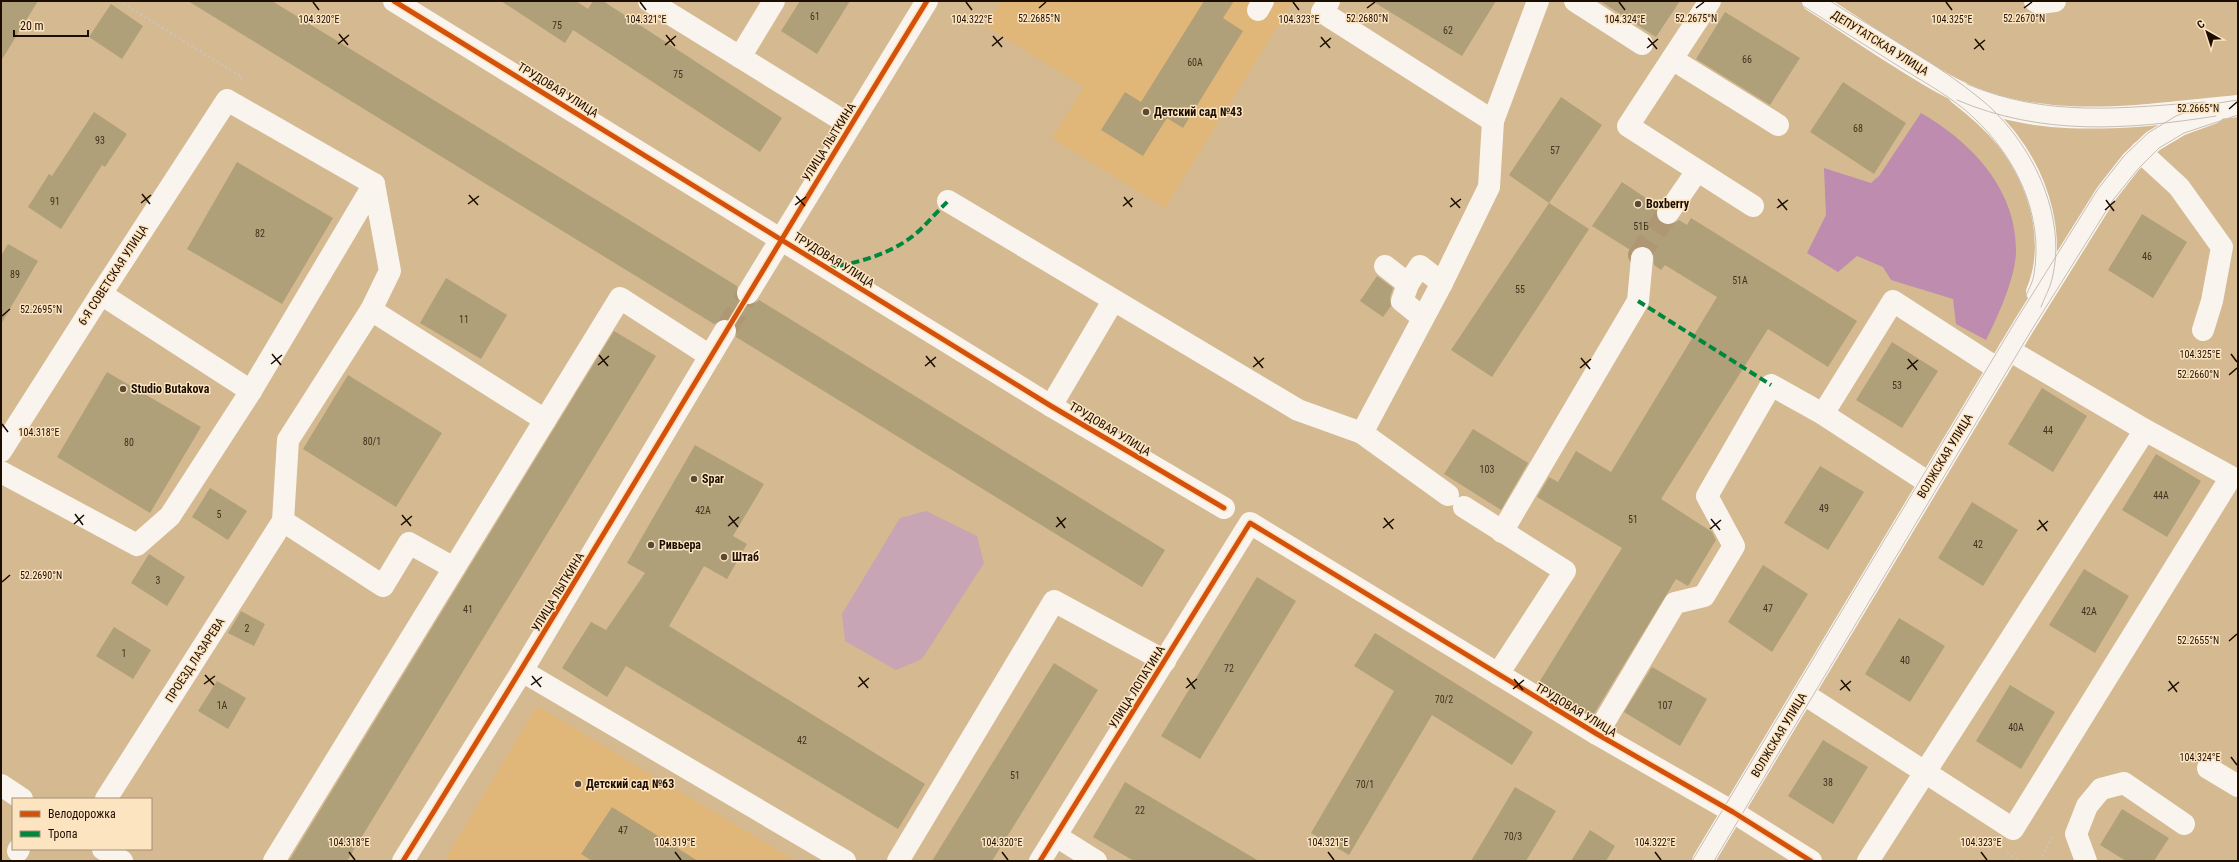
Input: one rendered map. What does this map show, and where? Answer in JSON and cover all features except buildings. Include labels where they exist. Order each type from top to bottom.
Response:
[{"type":"street","name":"ТРУДОВАЯ УЛИЦА","points":[[394,1],[1051,406],[1224,508]]},
{"type":"street","points":[[648,1],[850,125]]},
{"type":"street","points":[[740,57],[774,1]]},
{"type":"street","name":"УЛИЦА ЛЫТКИНА","points":[[748,293],[927,1]]},
{"type":"street","points":[[1329,1],[1322,12],[1493,121]]},
{"type":"street","points":[[1362,433],[1442,283],[1489,188],[1493,121],[1538,1]]},
{"type":"street","points":[[1575,1],[1642,44]]},
{"type":"street","points":[[1710,1],[1628,126],[1752,206]]},
{"type":"street","name":"ДЕПУТАТСКАЯ УЛИЦА","points":[[1813,1],[1947,86],[1980,110],[2006,138],[2024,166],[2040,204],[2047,238],[2043,277],[2023,327]]},
{"type":"street","points":[[2035,1],[2039,3],[2055,1]]},
{"type":"street","points":[[1672,59],[1778,125]]},
{"type":"street","name":"ДЕПУТАТСКАЯ УЛИЦА","points":[[1947,86],[1984,101],[2021,111],[2073,118],[2132,116],[2238,107]]},
{"type":"street","points":[[227,100],[374,184],[390,271],[371,310],[288,440],[283,521],[383,586],[409,543],[454,568]]},
{"type":"street","name":"6-Я СОВЕТСКАЯ УЛИЦА","points":[[1,451],[227,100]]},
{"type":"street","name":"ВОЛЖСКАЯ УЛИЦА","points":[[1703,861],[2009,350],[2106,194],[2141,152],[2153,141],[2180,125],[2208,114],[2238,107]]},
{"type":"street","points":[[2141,152],[2179,187],[2222,247],[2212,301],[2203,330]]},
{"type":"street","points":[[1668,213],[1696,171]]},
{"type":"street","points":[[1,472],[137,545],[170,516],[251,392],[374,184]]},
{"type":"street","points":[[948,200],[1113,301],[1298,410],[1362,433],[1456,501],[1502,532],[1565,571],[1498,674]]},
{"type":"street","points":[[1502,532],[1638,301],[1642,258]]},
{"type":"street","points":[[1385,266],[1408,284]]},
{"type":"street","points":[[1423,318],[1402,301],[1408,284],[1420,266],[1442,283]]},
{"type":"street","points":[[101,294],[251,392]]},
{"type":"street","points":[[274,861],[620,298],[710,356]]},
{"type":"street","points":[[1051,406],[1113,301]]},
{"type":"street","points":[[1823,414],[1893,301],[1998,369]]},
{"type":"street","points":[[371,310],[545,420]]},
{"type":"street","name":"УЛИЦА ЛЫТКИНА","points":[[404,861],[522,671],[725,331]]},
{"type":"street","points":[[1804,694],[1926,771],[2013,829],[2230,477],[2145,430],[2009,350]]},
{"type":"street","points":[[1597,734],[1675,603],[1704,596],[1734,546],[1707,496],[1771,384],[1823,414],[1929,484]]},
{"type":"street","points":[[1868,861],[2145,430]]},
{"type":"street","name":"ПРОЕЗД ЛАЗАРЕВА","points":[[107,798],[283,521]]},
{"type":"street","name":"ТРУДОВАЯ УЛИЦА","points":[[1250,524],[1597,734],[1733,812],[1803,859]]},
{"type":"street","name":"УЛИЦА ЛОПАТИНА","points":[[1040,861],[1250,524]]},
{"type":"street","points":[[898,861],[1054,601],[1165,661]]},
{"type":"street","points":[[522,671],[845,861]]},
{"type":"street","points":[[2208,768],[2238,786]]},
{"type":"street","points":[[2086,861],[2076,834],[2087,806],[2101,789],[2124,783],[2184,824]]},
{"type":"street","points":[[1,785],[20,798]]},
{"type":"street","points":[[1056,836],[1096,861]]},
{"type":"path","points":[[119,1],[242,77],[227,100]]},
{"type":"shaded area","name":"Детский сад №43","points":[[1002,1],[1293,1],[1165,208],[1052,138],[1084,87],[986,26]]},
{"type":"shaded area","points":[[1921,113],[1957,138],[1973,153],[1988,170],[2000,188],[2009,208],[2014,229],[2016,252],[2015,263],[2005,297],[1986,340],[1956,324],[1953,299],[1891,280],[1883,267],[1857,256],[1838,272],[1807,253],[1826,215],[1824,168],[1871,183],[1879,176]]},
{"type":"shaded area","points":[[926,511],[977,536],[984,563],[922,659],[896,670],[845,641],[842,614],[900,518]]},
{"type":"shaded area","name":"Детский сад №63","points":[[537,706],[796,861],[444,861]]},
{"type":"tunnel","points":[[1642,258],[1639,255],[1668,213]]},
{"type":"tunnel","points":[[725,331],[748,293]]},
{"type":"tram line","points":[[1795,1],[1957,104],[1973,117],[2002,150],[2014,169],[2023,188],[2035,230],[2036,252],[2034,274],[2024,300]]},
{"type":"tram line","points":[[1830,1],[1928,61],[1966,87],[1983,101],[2016,137],[2030,158],[2042,181],[2050,206],[2055,230],[2056,255],[2052,279],[2041,307]]},
{"type":"tram line","points":[[1967,84],[1997,95],[2026,102],[2055,106],[2114,108],[2205,102]]},
{"type":"tram line","points":[[1957,100],[1989,112],[2021,120],[2053,125],[2085,127],[2118,127],[2183,121],[2216,116]]},
{"type":"tram line","points":[[1692,861],[2015,322],[2098,189],[2124,156],[2148,133],[2176,116],[2205,105],[2238,100]]},
{"type":"tram line","points":[[1714,861],[2031,331],[2113,200],[2138,169],[2159,148],[2184,133],[2238,115]]},
{"type":"marked path","points":[[828,268],[853,263],[889,251],[900,245],[920,230],[948,201]]},
{"type":"marked path","points":[[1638,301],[1771,385]]},
{"type":"cycle path","points":[[394,1],[1051,406],[1224,508]]},
{"type":"cycle path","points":[[403,861],[535,647],[927,1]]},
{"type":"cycle path","points":[[1040,861],[1250,523],[1597,734],[1733,812],[1811,861]]},
{"type":"place","name":"Детский сад №43","points":[[1146,112]]},
{"type":"place","name":"Boxberry","points":[[1638,204]]},
{"type":"place","name":"Studio Butakova","points":[[123,389]]},
{"type":"place","name":"Spar","points":[[694,479]]},
{"type":"place","name":"Ривьера","points":[[651,545]]},
{"type":"place","name":"Штаб","points":[[724,557]]},
{"type":"place","name":"Детский сад №63","points":[[578,784]]}]
